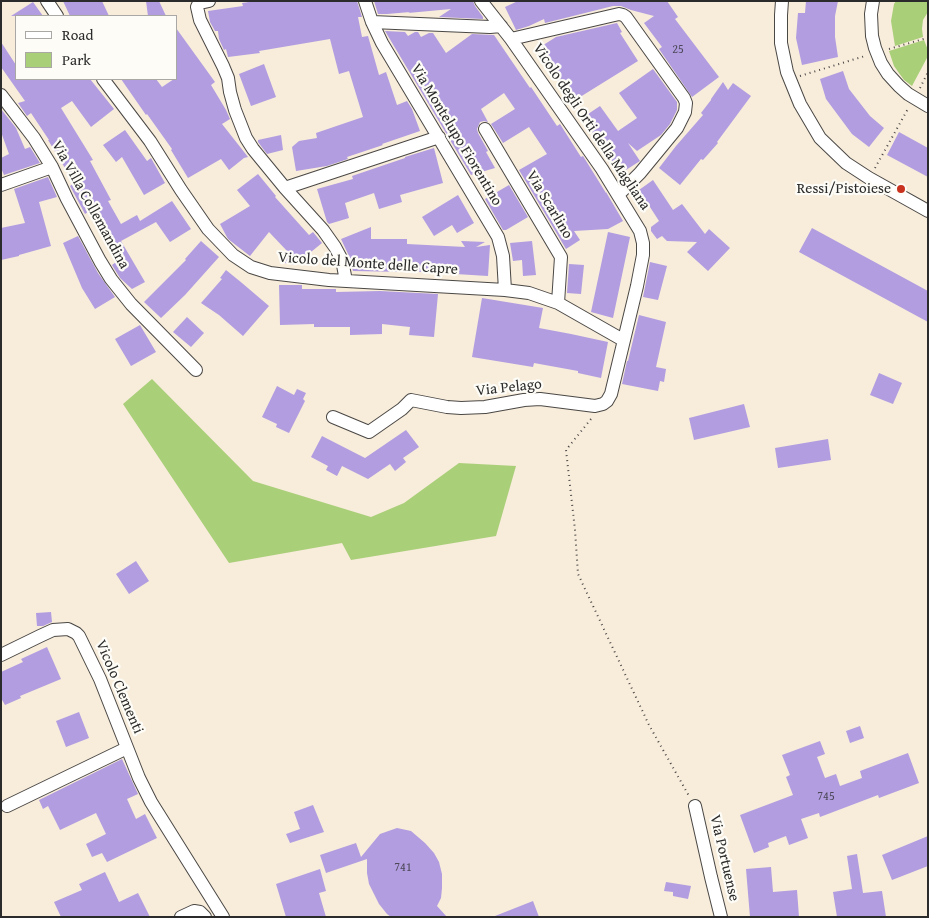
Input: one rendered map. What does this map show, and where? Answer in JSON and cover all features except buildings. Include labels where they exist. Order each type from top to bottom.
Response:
[{"type":"street","points":[[47,1],[56,15]]},
{"type":"street","points":[[208,1],[200,3],[197,7],[200,20],[224,66],[235,110],[246,138],[253,149],[323,230],[335,247],[342,260],[346,281]]},
{"type":"street","name":"Via Montelupo Fiorentino","points":[[365,1],[382,43],[498,237],[503,256],[505,290]]},
{"type":"street","name":"Vicolo degli Orti della Magliana","points":[[481,1],[511,39],[602,169],[619,194],[640,232],[643,249],[623,340]]},
{"type":"street","points":[[782,1],[781,43],[787,72],[800,104],[820,138],[846,163],[928,211]]},
{"type":"street","points":[[873,1],[871,30],[876,53],[881,63],[893,80],[914,98],[928,106]]},
{"type":"street","points":[[511,39],[619,14],[623,15],[684,98],[686,103],[685,112],[677,128],[640,173],[619,194]]},
{"type":"street","points":[[372,22],[501,26]]},
{"type":"street","name":"Vicolo del Monte delle Capre","points":[[104,80],[150,141],[198,216],[215,237],[243,263],[261,271],[309,278],[529,293],[558,303],[623,340]]},
{"type":"street","name":"Via Villa Collemandina","points":[[1,95],[34,138],[52,167],[67,199],[111,279],[130,304],[196,370]]},
{"type":"street","name":"Via Scarlino","points":[[485,129],[561,257],[558,303]]},
{"type":"street","points":[[285,188],[439,137]]},
{"type":"street","points":[[1,185],[52,167]]},
{"type":"street","name":"Via Pelago","points":[[334,417],[369,432],[402,409],[411,400],[461,408],[485,407],[540,399],[599,406],[607,401],[611,394],[623,340]]},
{"type":"street","name":"Vicolo Clementi","points":[[1,655],[53,630],[68,629],[76,632],[82,640],[100,679],[139,778],[151,802],[223,917]]},
{"type":"street","name":"Vicolo Clementi","points":[[7,806],[127,748]]},
{"type":"street","name":"Via Portuense","points":[[696,806],[720,917]]},
{"type":"street","points":[[181,917],[194,911],[200,912],[205,917]]},
{"type":"path","points":[[790,79],[928,38],[928,23]]},
{"type":"path","points":[[869,178],[928,72]]},
{"type":"path","points":[[591,419],[566,450],[578,574],[649,725],[696,806]]},
{"type":"green space","points":[[896,1],[928,1],[928,12],[923,20],[923,37],[895,46],[891,21]]},
{"type":"green space","points":[[924,40],[928,56],[912,86],[904,80],[894,66],[889,51]]},
{"type":"green space","points":[[152,379],[253,481],[371,517],[404,503],[459,463],[516,466],[496,536],[351,560],[342,543],[229,563],[123,404]]},
{"type":"place","name":"Ressi/Pistoiese","points":[[901,189]]}]
